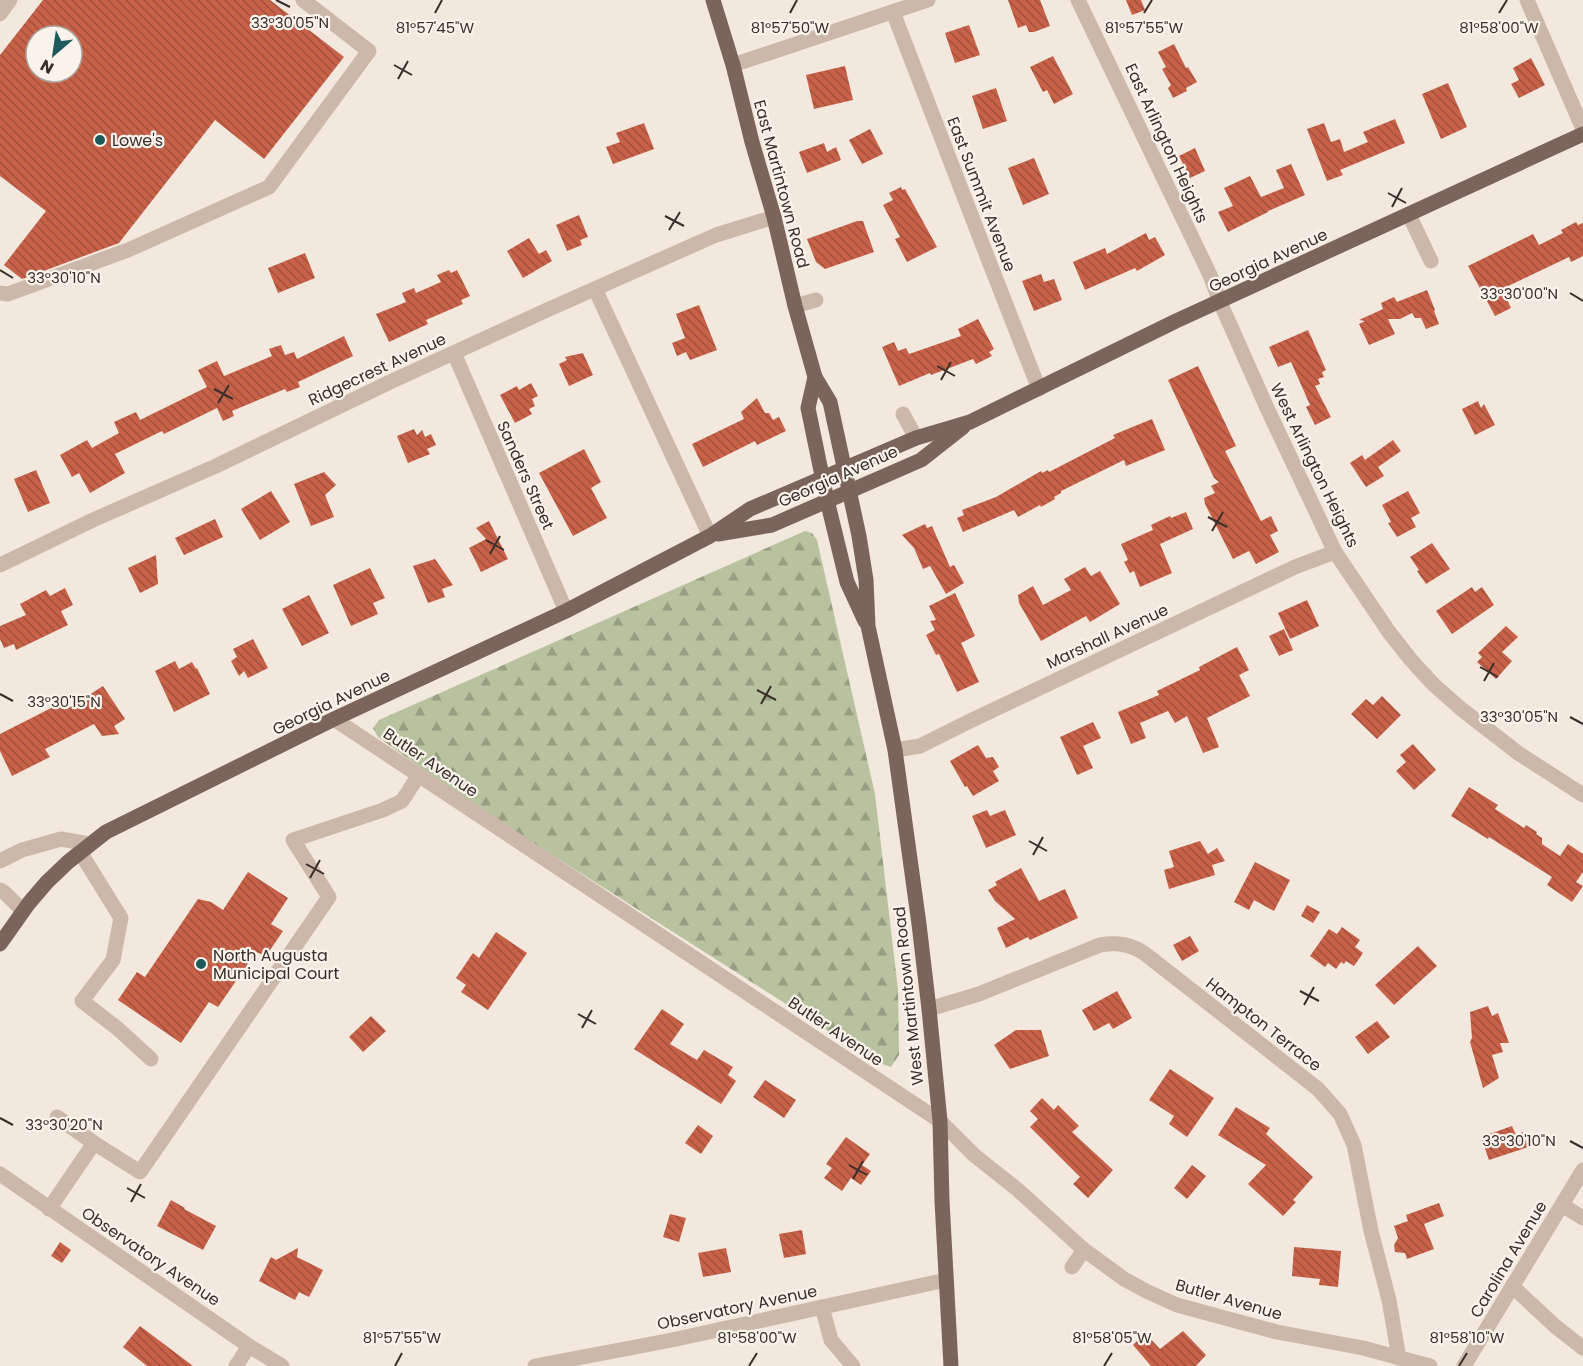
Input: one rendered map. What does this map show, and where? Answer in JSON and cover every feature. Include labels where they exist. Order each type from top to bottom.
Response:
[{"type":"main road","name":"East Martintown Road","points":[[713,0],[733,65],[815,377],[830,402],[849,490]]},
{"type":"main road","name":"Georgia Avenue","points":[[0,944],[47,882],[106,832],[334,719],[566,611],[710,536],[750,509],[916,438],[970,422],[1176,321],[1583,134]]},
{"type":"main road","name":"East Martintown Road","points":[[815,377],[808,408],[823,478]]},
{"type":"main road","name":"Georgia Avenue","points":[[710,536],[772,525],[921,460],[970,422]]},
{"type":"main road","name":"West Martintown Road","points":[[823,478],[847,582],[868,626]]},
{"type":"main road","name":"West Martintown Road","points":[[849,490],[866,580],[868,626],[895,750],[929,1009],[940,1121],[951,1366]]},
{"type":"street","points":[[0,14],[10,0]]},
{"type":"street","points":[[0,293],[8,294],[128,250],[269,187],[369,51],[303,0]]},
{"type":"street","points":[[733,65],[928,0]]},
{"type":"street","name":"East Arlington Heights","points":[[1078,0],[1210,274],[1220,302]]},
{"type":"street","points":[[1527,0],[1583,129]]},
{"type":"street","name":"East Summit Avenue","points":[[893,12],[1039,389]]},
{"type":"street","points":[[1409,215],[1431,261]]},
{"type":"street","name":"Ridgecrest Avenue","points":[[0,565],[595,289],[716,235],[774,217]]},
{"type":"street","points":[[595,289],[710,536]]},
{"type":"street","points":[[795,306],[816,300]]},
{"type":"street","name":"West Arlington Heights","points":[[1220,302],[1335,552],[1389,632],[1433,684],[1460,708],[1518,753],[1583,795]]},
{"type":"street","name":"Sanders Street","points":[[454,353],[566,611]]},
{"type":"street","points":[[903,414],[916,438]]},
{"type":"street","name":"Marshall Avenue","points":[[895,750],[920,746],[1295,567],[1335,552]]},
{"type":"street","name":"Butler Avenue","points":[[334,719],[940,1121],[974,1155],[1018,1190],[1084,1250],[1124,1279],[1177,1305],[1277,1332],[1363,1348],[1430,1366]]},
{"type":"street","points":[[57,1117],[140,1172],[329,897],[293,840],[383,810],[402,801],[419,776]]},
{"type":"street","points":[[0,861],[22,850],[61,839],[85,848],[120,918],[113,960],[82,1001],[117,1028],[151,1059]]},
{"type":"street","points":[[0,890],[23,911]]},
{"type":"street","name":"Hampton Terrace","points":[[929,1009],[979,994],[1100,945],[1110,943],[1129,945],[1144,953],[1318,1089],[1340,1114],[1354,1145],[1371,1231],[1389,1300],[1399,1358]]},
{"type":"street","points":[[49,1209],[94,1143]]},
{"type":"street","name":"Carolina Avenue","points":[[1464,1366],[1583,1170]]},
{"type":"street","name":"Observatory Avenue","points":[[0,1174],[249,1346],[282,1366]]},
{"type":"street","points":[[1562,1205],[1583,1218]]},
{"type":"street","points":[[1072,1267],[1084,1250]]},
{"type":"street","name":"Observatory Avenue","points":[[535,1366],[601,1360],[684,1338],[946,1280]]},
{"type":"street","points":[[1512,1286],[1555,1326],[1583,1348]]},
{"type":"street","points":[[822,1307],[831,1340],[853,1366]]},
{"type":"street","points":[[236,1366],[249,1346]]},
{"type":"green space","points":[[805,531],[812,533],[817,540],[875,794],[898,990],[899,1055],[891,1067],[877,1062],[463,798],[378,737],[373,728],[379,720]]},
{"type":"building","name":"Lowe's","points":[[43,0],[270,0],[344,57],[264,159],[215,120],[119,243],[22,279],[4,265],[46,211],[0,176],[0,55],[24,24],[24,84],[84,84],[84,24],[24,24]]},
{"type":"building","points":[[1008,0],[1040,0],[1050,26],[1034,32],[1029,32],[1026,25],[1018,28]]},
{"type":"building","points":[[1126,0],[1141,0],[1145,10],[1132,15]]},
{"type":"building","points":[[969,25],[980,55],[955,63],[945,33]]},
{"type":"building","points":[[1174,44],[1186,68],[1188,67],[1197,82],[1186,88],[1187,91],[1173,98],[1168,88],[1171,85],[1162,69],[1166,67],[1158,52]]},
{"type":"building","points":[[1053,56],[1073,94],[1054,104],[1047,90],[1043,92],[1030,67]]},
{"type":"building","points":[[1531,58],[1545,85],[1519,98],[1511,84],[1519,80],[1513,68]]},
{"type":"building","points":[[845,66],[853,100],[814,109],[806,75]]},
{"type":"building","points":[[1448,83],[1467,127],[1441,139],[1422,94]]},
{"type":"building","points":[[996,88],[1007,121],[983,129],[972,96]]},
{"type":"building","points":[[1395,119],[1405,143],[1340,170],[1343,175],[1327,181],[1307,129],[1324,123],[1331,142],[1340,139],[1344,152],[1368,142],[1363,132]]},
{"type":"building","points":[[644,123],[654,149],[613,164],[606,147],[620,142],[616,133]]},
{"type":"building","points":[[870,129],[883,154],[862,164],[849,140]]},
{"type":"building","points":[[824,143],[827,152],[836,147],[841,160],[807,173],[799,152]]},
{"type":"building","points":[[1195,148],[1205,171],[1190,178],[1179,156]]},
{"type":"building","points":[[1034,158],[1049,194],[1023,205],[1008,168]]},
{"type":"building","points":[[1291,164],[1305,195],[1228,232],[1218,212],[1233,206],[1224,188],[1250,176],[1261,197],[1284,188],[1276,170]]},
{"type":"building","points":[[901,187],[902,190],[905,189],[937,247],[907,262],[895,239],[900,237],[883,205],[893,200],[889,193]]},
{"type":"building","points":[[579,215],[588,237],[580,240],[582,245],[567,251],[556,225]]},
{"type":"building","points":[[857,221],[863,221],[874,252],[825,269],[816,262],[807,239]]},
{"type":"building","points":[[1576,222],[1578,225],[1583,223],[1583,256],[1571,262],[1569,257],[1502,289],[1511,308],[1495,316],[1468,266],[1533,234],[1539,245],[1563,233],[1561,230]]},
{"type":"building","points":[[1146,233],[1149,240],[1155,237],[1165,255],[1137,271],[1135,268],[1085,290],[1073,262],[1105,248],[1107,254]]},
{"type":"building","points":[[529,238],[539,254],[546,250],[552,261],[523,278],[507,251]]},
{"type":"building","points":[[305,253],[315,278],[278,293],[268,268]]},
{"type":"building","points":[[449,270],[451,273],[457,270],[470,296],[461,300],[463,304],[426,320],[428,324],[389,342],[376,314],[406,302],[402,293],[414,288],[416,293],[441,282],[437,275]]},
{"type":"building","points":[[1041,274],[1044,282],[1054,279],[1062,300],[1034,311],[1022,281]]},
{"type":"building","points":[[1427,290],[1439,324],[1426,329],[1421,318],[1415,318],[1412,313],[1400,319],[1388,319],[1395,334],[1369,345],[1359,324],[1365,321],[1359,320],[1383,309],[1381,303],[1394,297],[1397,302]]},
{"type":"building","points":[[699,305],[717,350],[690,360],[686,352],[677,356],[672,343],[685,338],[676,314]]},
{"type":"building","points":[[978,319],[994,349],[989,352],[992,356],[976,364],[973,359],[899,386],[882,347],[894,342],[898,351],[906,348],[909,354],[961,336],[958,329]]},
{"type":"building","points":[[1308,330],[1326,370],[1322,372],[1324,377],[1318,379],[1320,384],[1315,386],[1331,417],[1315,425],[1306,407],[1310,405],[1291,362],[1278,367],[1269,347]]},
{"type":"building","points":[[344,336],[353,356],[298,382],[300,387],[287,392],[285,389],[232,411],[234,416],[223,421],[217,408],[164,434],[162,431],[115,454],[125,473],[90,493],[79,473],[72,477],[60,455],[87,440],[92,448],[119,433],[114,422],[136,412],[140,420],[207,387],[198,370],[217,361],[224,376],[272,356],[269,349],[281,345],[285,355],[294,352],[297,359]]},
{"type":"building","points":[[583,353],[593,375],[569,386],[559,364],[567,360],[565,357]]},
{"type":"building","points":[[1198,366],[1236,446],[1225,451],[1261,521],[1271,516],[1278,531],[1270,535],[1279,552],[1256,564],[1249,551],[1233,559],[1205,504],[1204,498],[1215,493],[1211,486],[1219,482],[1214,478],[1168,380]]},
{"type":"building","points":[[531,383],[538,396],[532,399],[535,406],[529,409],[532,414],[515,423],[500,395],[517,386],[519,390]]},
{"type":"building","points":[[757,398],[765,413],[769,413],[773,420],[779,417],[786,431],[757,445],[755,441],[703,467],[692,444],[744,419],[741,412]]},
{"type":"building","points":[[1478,401],[1481,408],[1484,404],[1495,425],[1475,435],[1462,409]]},
{"type":"building","points":[[1152,419],[1165,450],[1126,466],[1124,460],[1061,491],[1054,497],[1055,499],[1018,517],[1014,510],[963,532],[957,518],[964,515],[962,510],[996,497],[1041,471],[1042,473],[1048,470],[1049,472],[1115,438],[1113,435]]},
{"type":"building","points":[[414,429],[417,435],[422,430],[425,437],[431,434],[436,445],[427,449],[430,454],[408,463],[397,436]]},
{"type":"building","points":[[1393,440],[1401,451],[1378,467],[1384,476],[1366,487],[1350,463],[1362,455],[1365,460]]},
{"type":"building","points":[[584,449],[601,482],[591,488],[607,518],[573,536],[539,473]]},
{"type":"building","points":[[36,470],[50,503],[28,512],[14,479]]},
{"type":"building","points":[[324,472],[336,485],[325,495],[334,517],[311,526],[294,484]]},
{"type":"building","points":[[271,491],[290,522],[260,540],[241,509]]},
{"type":"building","points":[[1408,491],[1420,513],[1411,518],[1416,527],[1397,537],[1388,523],[1391,522],[1382,505]]},
{"type":"building","points":[[1186,512],[1193,529],[1160,544],[1172,573],[1140,587],[1134,571],[1130,573],[1124,562],[1128,560],[1121,544],[1153,530],[1151,525],[1170,516],[1171,518]]},
{"type":"building","points":[[215,519],[223,537],[184,555],[175,538]]},
{"type":"building","points":[[489,521],[508,559],[481,572],[469,548],[486,539],[476,528]]},
{"type":"building","points":[[925,524],[927,528],[932,526],[950,567],[954,565],[964,583],[946,594],[930,566],[923,569],[914,548],[902,535]]},
{"type":"building","points":[[1432,543],[1450,569],[1426,584],[1410,557]]},
{"type":"building","points":[[156,555],[158,584],[140,593],[128,568]]},
{"type":"building","points":[[435,559],[453,585],[442,589],[445,597],[428,603],[413,566]]},
{"type":"building","points":[[1085,567],[1091,576],[1100,571],[1120,604],[1090,622],[1086,616],[1041,641],[1019,603],[1018,595],[1033,586],[1043,605],[1071,590],[1064,579]]},
{"type":"building","points":[[370,568],[385,598],[373,603],[378,614],[351,626],[333,585]]},
{"type":"building","points":[[1472,587],[1475,592],[1482,587],[1494,605],[1452,634],[1436,611]]},
{"type":"building","points":[[65,588],[73,605],[61,611],[68,625],[16,650],[14,644],[4,648],[0,639],[0,626],[26,615],[20,604],[46,590],[50,596]]},
{"type":"building","points":[[955,593],[975,636],[961,643],[979,682],[957,692],[939,654],[936,655],[926,635],[935,630],[930,621],[936,620],[929,606]]},
{"type":"building","points":[[309,595],[329,633],[302,646],[282,609]]},
{"type":"building","points":[[1307,600],[1319,626],[1290,639],[1278,613]]},
{"type":"building","points":[[1506,626],[1518,637],[1502,652],[1512,661],[1496,679],[1477,662],[1482,657],[1478,653]]},
{"type":"building","points":[[1284,629],[1293,650],[1279,656],[1269,636]]},
{"type":"building","points":[[253,639],[268,668],[248,678],[244,671],[239,676],[231,661],[237,657],[233,649]]},
{"type":"building","points":[[1237,647],[1249,670],[1239,675],[1250,696],[1207,718],[1219,747],[1203,753],[1187,716],[1175,723],[1168,711],[1140,723],[1146,738],[1131,744],[1118,712],[1159,695],[1157,691],[1200,670],[1199,667]]},
{"type":"building","points":[[175,661],[179,669],[192,662],[210,694],[174,712],[155,671]]},
{"type":"building","points":[[103,686],[125,719],[114,726],[119,734],[102,736],[94,724],[45,749],[50,757],[12,776],[0,751],[0,734],[63,702],[67,709]]},
{"type":"building","points":[[1382,696],[1401,715],[1377,739],[1351,714],[1366,699],[1373,705]]},
{"type":"building","points":[[1093,722],[1101,738],[1083,746],[1093,768],[1077,775],[1060,737]]},
{"type":"building","points":[[1413,744],[1436,770],[1414,790],[1396,771],[1406,762],[1400,755]]},
{"type":"building","points":[[978,745],[986,758],[993,757],[999,767],[993,771],[999,781],[973,796],[950,761]]},
{"type":"building","points":[[1469,787],[1498,805],[1495,809],[1524,828],[1526,825],[1537,832],[1536,834],[1542,838],[1542,844],[1560,856],[1568,844],[1583,854],[1583,872],[1576,882],[1583,886],[1572,902],[1547,885],[1552,877],[1451,816]]},
{"type":"building","points":[[987,810],[990,816],[1005,810],[1016,835],[986,848],[972,816]]},
{"type":"building","points":[[1200,841],[1208,854],[1217,848],[1225,861],[1212,865],[1215,875],[1169,889],[1164,870],[1174,867],[1169,851]]},
{"type":"building","points":[[1255,862],[1290,880],[1274,911],[1254,900],[1249,910],[1234,902]]},
{"type":"building","points":[[1021,868],[1039,901],[1065,889],[1078,918],[1030,940],[1028,937],[1006,948],[997,928],[1015,919],[995,901],[988,890],[997,885],[995,882]]},
{"type":"building","name":"North Augusta Municipal Court","points":[[248,872],[288,898],[271,924],[283,931],[266,956],[256,952],[218,1007],[209,1002],[181,1043],[118,1000],[137,972],[145,977],[198,899],[211,902],[223,910]]},
{"type":"building","points":[[1307,905],[1320,912],[1313,923],[1301,916]]},
{"type":"building","points":[[1342,927],[1360,940],[1355,947],[1363,953],[1354,966],[1346,961],[1344,964],[1341,962],[1336,969],[1328,963],[1325,967],[1310,956],[1329,929],[1337,934]]},
{"type":"building","points":[[496,932],[527,953],[488,1010],[461,992],[466,985],[456,978],[473,953],[479,958]]},
{"type":"building","points":[[1190,936],[1199,951],[1182,961],[1173,945]]},
{"type":"building","points":[[1418,946],[1437,966],[1394,1005],[1375,985]]},
{"type":"building","points":[[1117,991],[1132,1018],[1113,1029],[1109,1023],[1094,1031],[1082,1010]]},
{"type":"building","points":[[1488,1006],[1492,1016],[1498,1013],[1509,1043],[1500,1043],[1503,1052],[1492,1055],[1499,1078],[1483,1088],[1470,1042],[1472,1038],[1470,1012]]},
{"type":"building","points":[[662,1009],[684,1024],[670,1044],[697,1060],[704,1050],[733,1067],[728,1075],[736,1081],[721,1104],[634,1049]]},
{"type":"building","points":[[371,1016],[386,1031],[363,1052],[349,1037]]},
{"type":"building","points":[[1377,1021],[1390,1037],[1368,1054],[1355,1037]]},
{"type":"building","points":[[1016,1030],[1041,1030],[1049,1056],[1010,1069],[994,1045]]},
{"type":"building","points":[[1170,1069],[1214,1098],[1187,1137],[1169,1124],[1174,1116],[1149,1100]]},
{"type":"building","points":[[765,1080],[796,1100],[784,1118],[753,1097]]},
{"type":"building","points":[[1042,1098],[1054,1110],[1058,1105],[1079,1126],[1072,1132],[1113,1170],[1088,1198],[1073,1184],[1080,1177],[1030,1127],[1038,1119],[1030,1111]]},
{"type":"building","points":[[1236,1107],[1270,1128],[1266,1134],[1313,1177],[1293,1200],[1296,1202],[1283,1216],[1248,1184],[1266,1165],[1218,1135]]},
{"type":"building","points":[[698,1125],[713,1136],[701,1154],[685,1143]]},
{"type":"building","points":[[1512,1126],[1516,1135],[1523,1132],[1528,1147],[1489,1160],[1481,1137]]},
{"type":"building","points":[[846,1137],[870,1154],[862,1165],[871,1171],[861,1185],[851,1178],[842,1191],[824,1178],[832,1168],[826,1164]]},
{"type":"building","points":[[1192,1165],[1206,1176],[1187,1199],[1174,1188]]},
{"type":"building","points":[[171,1200],[216,1226],[203,1250],[157,1226]]},
{"type":"building","points":[[1439,1203],[1444,1216],[1424,1224],[1434,1249],[1407,1259],[1405,1253],[1395,1252],[1394,1245],[1398,1238],[1394,1226],[1408,1221],[1406,1215]]},
{"type":"building","points":[[670,1214],[686,1218],[679,1242],[663,1237]]},
{"type":"building","points":[[802,1230],[806,1254],[784,1258],[779,1234]]},
{"type":"building","points":[[60,1242],[71,1250],[62,1263],[51,1256]]},
{"type":"building","points":[[1294,1247],[1341,1251],[1338,1287],[1319,1285],[1320,1279],[1292,1276]]},
{"type":"building","points":[[298,1248],[297,1257],[323,1270],[309,1297],[299,1292],[295,1300],[259,1281],[271,1257],[276,1260]]},
{"type":"building","points":[[726,1248],[731,1272],[703,1277],[698,1253]]},
{"type":"building","points":[[140,1326],[193,1366],[147,1366],[123,1347]]},
{"type":"building","points":[[1183,1331],[1206,1355],[1196,1366],[1151,1366],[1133,1345],[1145,1333],[1160,1349]]},
{"type":"place","name":"Lowe's","points":[[100,140]]},
{"type":"place","name":"North Augusta Municipal Court","points":[[201,964]]}]
